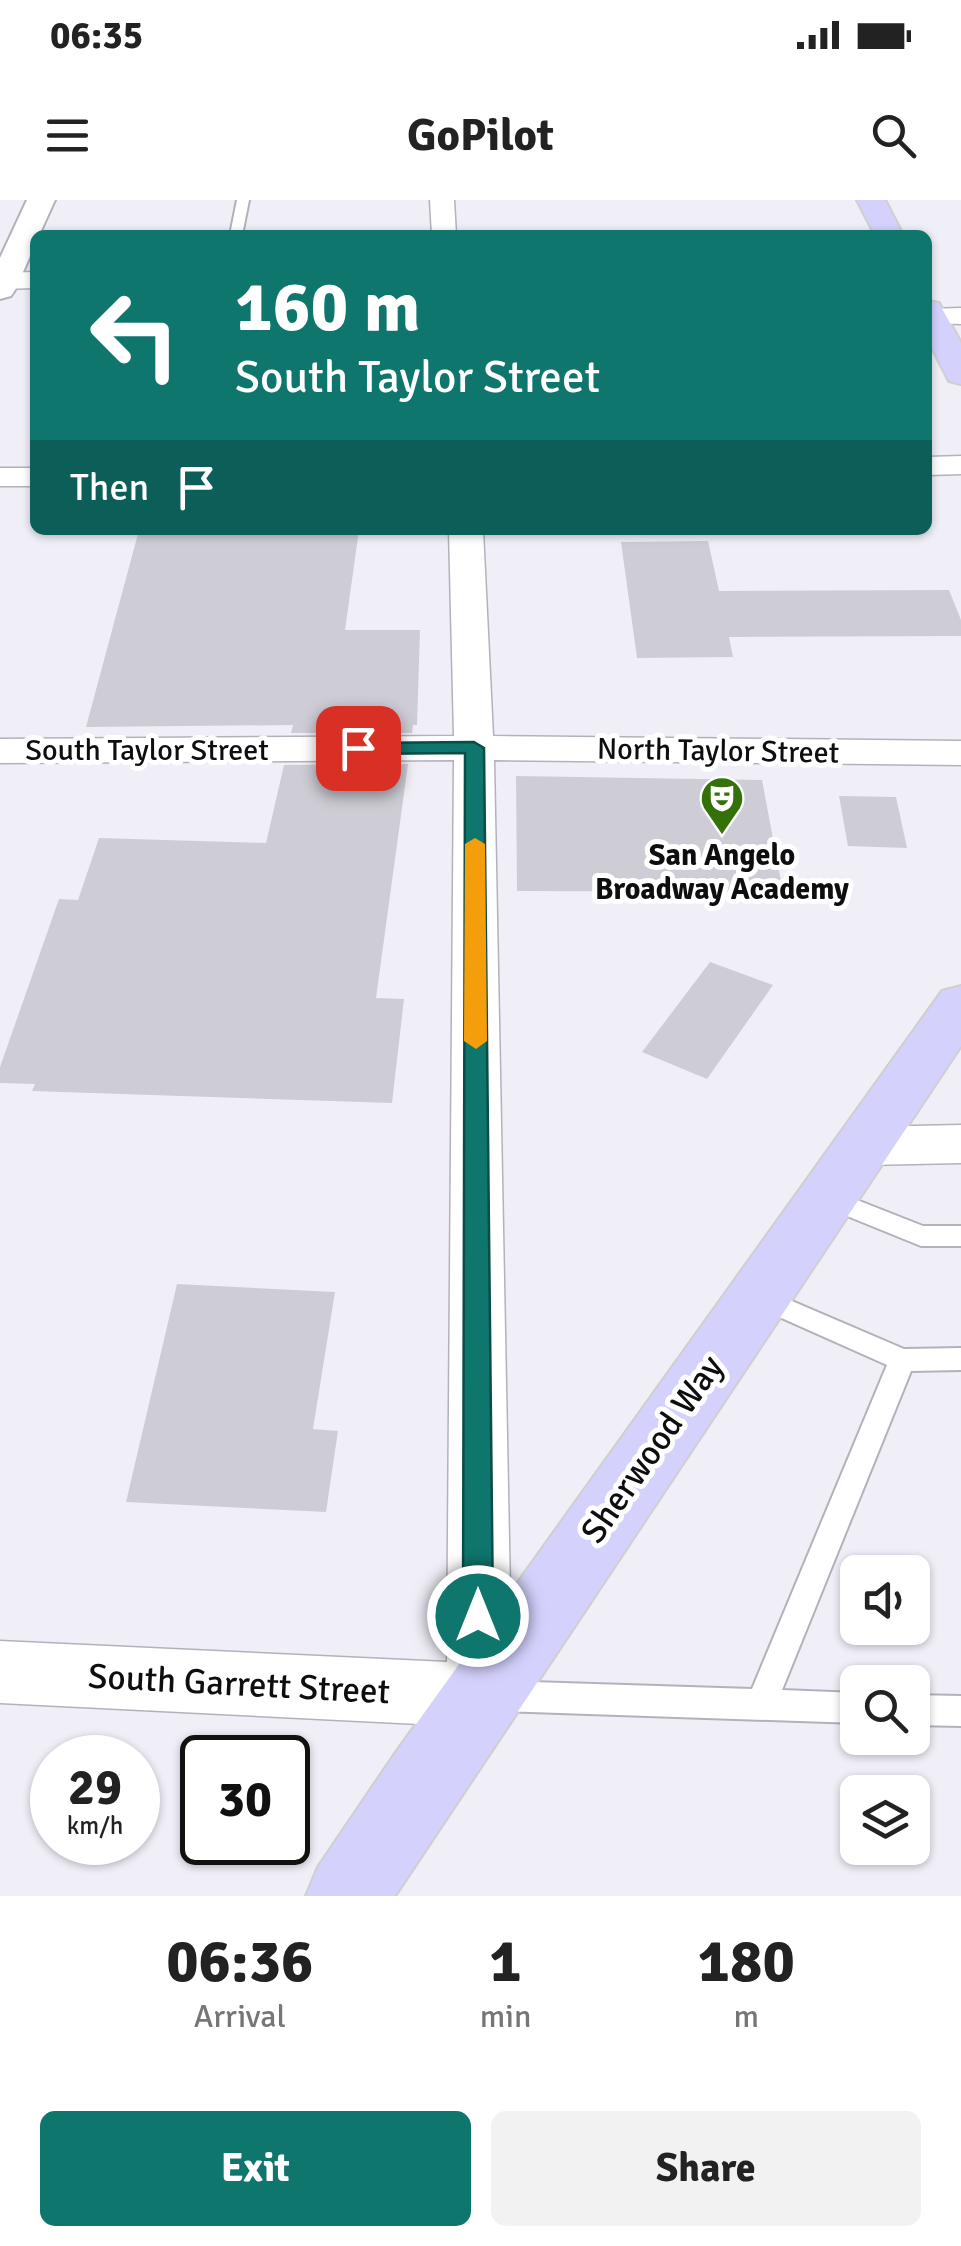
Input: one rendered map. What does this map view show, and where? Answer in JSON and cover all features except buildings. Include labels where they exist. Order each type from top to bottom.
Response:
[{"type":"main road","points":[[871,200],[886,230]]},
{"type":"main road","points":[[940,314],[961,374]]},
{"type":"main road","name":"Sherwood Way","points":[[347,1896],[478,1695],[848,1172],[961,1004]]},
{"type":"street","points":[[1,284],[41,200]]},
{"type":"street","points":[[442,200],[444,230]]},
{"type":"street","points":[[1,284],[30,281]]},
{"type":"street","points":[[932,466],[961,465]]},
{"type":"street","points":[[0,478],[30,477]]},
{"type":"street","points":[[466,535],[474,748],[478,1695]]},
{"type":"street","name":"South Taylor Street","points":[[0,751],[474,748]]},
{"type":"street","name":"North Taylor Street","points":[[474,748],[961,754]]},
{"type":"street","points":[[848,1172],[961,1144]]},
{"type":"street","name":"South Garrett Street","points":[[0,1672],[478,1695]]},
{"type":"lane","points":[[237,230],[244,200]]},
{"type":"lane","points":[[848,1172],[920,1236],[961,1236]]},
{"type":"lane","points":[[759,1297],[902,1360],[961,1359]]},
{"type":"lane","points":[[761,1704],[902,1360]]},
{"type":"lane","points":[[478,1695],[840,1707]]},
{"type":"lane","points":[[930,1710],[961,1711]]},
{"type":"slow traffic","points":[[475,844],[476,1041]]},
{"type":"place","name":"San Angelo Broadway Academy","points":[[722,836]]},
{"type":"route","points":[[358,748],[474,748],[478,1616]]}]
